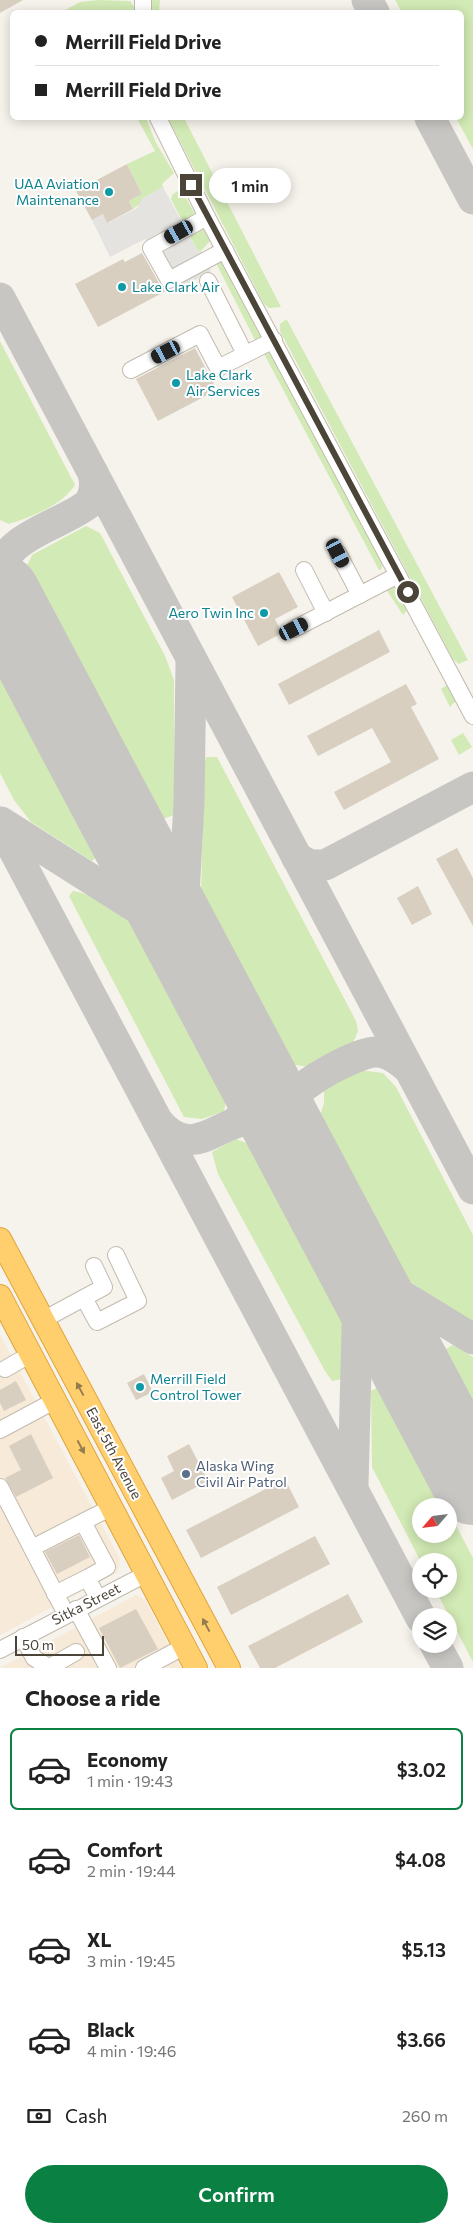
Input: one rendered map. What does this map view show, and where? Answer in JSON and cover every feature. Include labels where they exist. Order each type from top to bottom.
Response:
[{"type":"highway","name":"East 5th Avenue","points":[[0,1239],[229,1668]]},
{"type":"highway","name":"East 5th Avenue","points":[[0,1296],[196,1668]]},
{"type":"street","points":[[159,120],[225,250],[473,716]]},
{"type":"street","points":[[208,217],[151,248],[169,280],[225,250]]},
{"type":"street","points":[[208,282],[246,354]]},
{"type":"street","points":[[131,370],[200,334],[218,368],[274,340]]},
{"type":"street","points":[[338,553],[360,595]]},
{"type":"street","points":[[304,570],[326,612]]},
{"type":"street","points":[[294,629],[398,575]]},
{"type":"street","points":[[84,1298],[97,1322],[138,1301],[116,1255]]},
{"type":"street","points":[[43,1320],[104,1287],[94,1266]]},
{"type":"street","points":[[2,1369],[31,1354]]},
{"type":"street","points":[[0,1430],[56,1400]]},
{"type":"street","points":[[0,1487],[55,1594],[71,1611],[108,1668]]},
{"type":"street","points":[[32,1548],[112,1507]]},
{"type":"street","points":[[55,1594],[107,1567],[83,1522]]},
{"type":"street","name":"Sitka Street","points":[[0,1650],[71,1611],[146,1574]]},
{"type":"street","points":[[87,1578],[98,1598]]},
{"type":"street","points":[[23,1637],[34,1658],[50,1668],[76,1652]]},
{"type":"street","points":[[144,1668],[185,1646]]},
{"type":"shaded area","points":[[163,187],[197,250],[201,251],[211,265],[210,272],[173,292],[145,239],[110,257],[92,220],[103,214],[108,223],[137,208],[142,199]]},
{"type":"shaded area","points":[[0,1335],[120,1559],[118,1572],[0,1635]]},
{"type":"shaded area","points":[[136,1595],[145,1600],[181,1668],[0,1668]]},
{"type":"green space","points":[[98,0],[130,1],[135,10],[66,10],[80,2]]},
{"type":"green space","points":[[151,0],[160,0],[159,10],[151,10]]},
{"type":"green space","points":[[395,0],[473,0],[473,149],[457,120],[464,120],[464,10],[401,10]]},
{"type":"green space","points":[[138,120],[147,120],[156,143],[174,173],[162,184],[163,187],[142,199],[141,203],[133,209],[129,201],[142,194],[127,164],[155,151]]},
{"type":"green space","points":[[169,120],[185,120],[281,307],[269,308],[264,304]]},
{"type":"green space","points":[[181,189],[210,241],[201,251],[197,250],[171,199],[173,194]]},
{"type":"green space","points":[[215,261],[222,261],[262,335],[260,340],[256,342]]},
{"type":"green space","points":[[287,320],[468,660],[459,664],[453,659],[280,331],[280,324]]},
{"type":"green space","points":[[0,341],[75,485],[62,499],[46,509],[9,524],[0,520]]},
{"type":"green space","points":[[271,351],[383,563],[381,570],[379,570],[263,352]]},
{"type":"green space","points":[[86,526],[100,533],[165,656],[174,680],[174,815],[160,820],[26,568],[32,555]]},
{"type":"green space","points":[[384,586],[393,586],[407,610],[403,615]]},
{"type":"green space","points":[[0,664],[98,855],[92,861],[31,822],[14,800],[0,773]]},
{"type":"green space","points":[[447,685],[456,701],[450,707],[441,689]]},
{"type":"green space","points":[[463,733],[472,747],[459,755],[451,740]]},
{"type":"green space","points":[[206,757],[217,757],[356,1021],[358,1031],[352,1045],[309,1067],[290,1064],[201,897],[204,765]]},
{"type":"green space","points":[[73,891],[101,902],[121,915],[145,935],[228,1094],[224,1111],[202,1119],[184,1117],[69,896]]},
{"type":"green space","points":[[360,1070],[383,1073],[396,1087],[473,1235],[473,1325],[399,1274],[320,1116],[324,1103],[324,1090]]},
{"type":"green space","points":[[236,1139],[257,1147],[342,1311],[342,1379],[332,1381],[325,1371],[218,1174],[212,1152]]},
{"type":"green space","points":[[453,1345],[473,1357],[473,1408],[446,1357],[446,1349]]},
{"type":"green space","points":[[382,1385],[442,1498],[412,1498],[412,1543],[457,1543],[458,1529],[473,1558],[473,1662],[457,1631],[457,1608],[445,1608],[440,1598],[457,1598],[457,1553],[416,1553],[372,1467],[371,1391]]},
{"type":"building","points":[[0,0],[23,0],[0,13]]},
{"type":"building","name":"UAA Aviation Maintenance","points":[[127,164],[142,194],[129,201],[133,209],[107,223],[103,214],[92,220],[76,191]]},
{"type":"building","name":"Lake Clark Air","points":[[142,253],[160,285],[168,290],[98,327],[75,284],[123,259],[125,262]]},
{"type":"building","name":"Lake Clark Air Services","points":[[195,348],[217,390],[158,421],[136,379]]},
{"type":"building","name":"Aero Twin Inc","points":[[279,572],[298,607],[275,619],[282,633],[258,646],[232,597]]},
{"type":"building","points":[[379,630],[390,652],[289,705],[278,684]]},
{"type":"building","points":[[406,684],[417,704],[411,707],[439,759],[344,810],[334,792],[391,762],[372,728],[318,756],[307,736]]},
{"type":"building","points":[[457,848],[473,878],[473,926],[436,859]]},
{"type":"building","points":[[418,886],[432,914],[412,925],[397,898]]},
{"type":"building","name":"Merrill Field Control Tower","points":[[144,1374],[153,1392],[136,1400],[127,1383]]},
{"type":"building","points":[[16,1381],[26,1400],[4,1411],[0,1403],[0,1390]]},
{"type":"building","points":[[31,1434],[53,1478],[16,1497],[5,1478],[21,1470],[9,1446]]},
{"type":"building","name":"Alaska Wing Civil Air Patrol","points":[[189,1444],[208,1481],[172,1500],[161,1478],[174,1471],[167,1456]]},
{"type":"building","points":[[285,1479],[299,1507],[201,1558],[186,1530]]},
{"type":"building","points":[[79,1535],[90,1557],[57,1574],[45,1552]]},
{"type":"building","points":[[315,1536],[330,1564],[231,1615],[217,1587]]},
{"type":"building","points":[[348,1594],[363,1622],[275,1668],[260,1668],[248,1646]]},
{"type":"building","points":[[136,1609],[158,1649],[120,1668],[99,1628]]},
{"type":"taxiway","points":[[367,0],[373,10]]},
{"type":"taxiway","points":[[431,120],[473,199]]},
{"type":"taxiway","points":[[0,298],[473,1189]]},
{"type":"taxiway","points":[[0,571],[4,559],[24,540],[88,504],[94,490],[93,473]]},
{"type":"taxiway","points":[[0,583],[4,602]]},
{"type":"taxiway","points":[[191,663],[189,802],[183,914],[192,955]]},
{"type":"taxiway","points":[[297,858],[310,865],[325,865],[473,787]]},
{"type":"taxiway","points":[[1,822],[165,926],[191,954]]},
{"type":"taxiway","points":[[0,824],[416,1608]]},
{"type":"taxiway","points":[[289,1139],[287,1123],[290,1103],[298,1091],[318,1076],[344,1062],[376,1052],[390,1055],[409,1069]]},
{"type":"taxiway","points":[[236,1122],[248,1108],[253,1095],[254,1088],[249,1063]]},
{"type":"taxiway","points":[[158,1122],[175,1136],[191,1140],[206,1136],[236,1123],[252,1120],[270,1124],[289,1139]]},
{"type":"taxiway","points":[[349,1250],[358,1291],[353,1485]]},
{"type":"taxiway","points":[[349,1251],[380,1282],[473,1339]]},
{"type":"taxiway","points":[[440,1653],[448,1668]]},
{"type":"runway","points":[[0,594],[473,1485]]},
{"type":"place","name":"UAA Aviation Maintenance","points":[[109,192]]},
{"type":"place","name":"Lake Clark Air","points":[[122,287]]},
{"type":"place","name":"Lake Clark Air Services","points":[[176,383]]},
{"type":"place","name":"Aero Twin Inc","points":[[264,613]]},
{"type":"place","name":"Merrill Field Control Tower","points":[[140,1387]]},
{"type":"place","name":"Alaska Wing Civil Air Patrol","points":[[186,1474]]},
{"type":"route","points":[[191,185],[408,592]]}]
